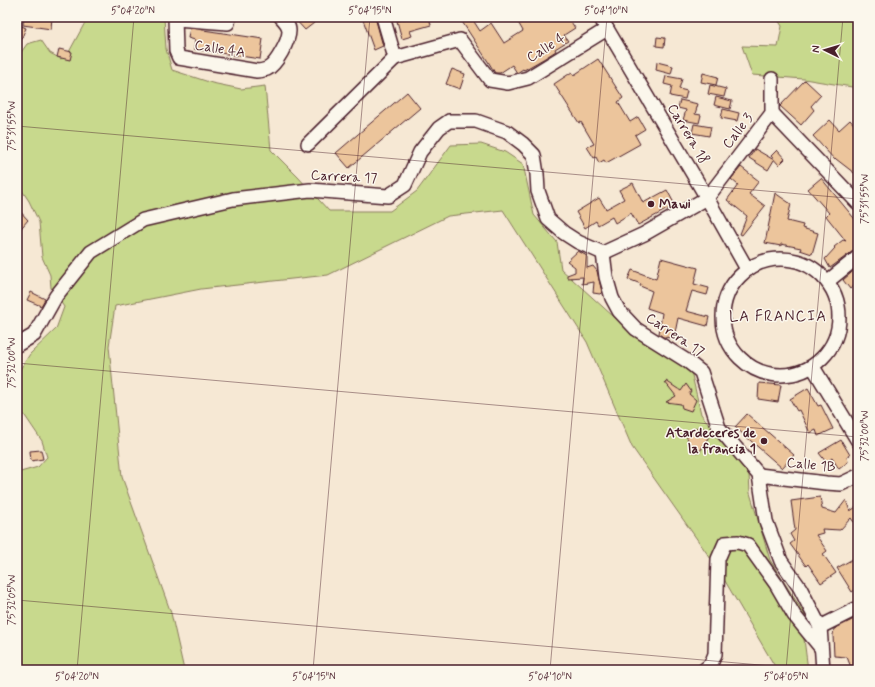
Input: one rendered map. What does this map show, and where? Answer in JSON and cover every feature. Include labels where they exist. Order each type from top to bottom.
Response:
[{"type":"street","points":[[176,18],[228,23],[229,17]]},
{"type":"street","name":"Calle 4A","points":[[176,18],[176,52],[179,58],[257,71],[267,69],[276,61],[287,39],[289,31],[287,22],[281,17]]},
{"type":"street","points":[[308,144],[395,58],[383,17]]},
{"type":"street","name":"Carrera 18","points":[[600,17],[707,198],[746,269]]},
{"type":"street","name":"Calle 4","points":[[395,58],[460,40],[490,80],[508,83],[528,78],[607,29]]},
{"type":"street","name":"Calle 3","points":[[603,252],[644,234],[707,198],[772,113],[772,79]]},
{"type":"street","points":[[772,113],[858,203]]},
{"type":"street","name":"Carrera 17","points":[[17,345],[34,334],[56,296],[91,252],[144,220],[232,199],[310,190],[388,196],[405,185],[420,152],[438,128],[449,122],[476,121],[507,132],[523,144],[534,155],[538,191],[548,219],[564,233],[578,242],[603,252],[606,276],[612,298],[619,311],[636,329],[687,361],[701,372],[719,428],[759,475]]},
{"type":"street","points":[[828,281],[858,257]]},
{"type":"street","points":[[789,258],[810,265],[828,281],[838,301],[840,323],[830,351],[812,367],[789,376],[768,375],[744,363],[728,342],[722,314],[731,286],[746,269],[764,260],[789,258]]},
{"type":"street","points":[[812,367],[858,441]]},
{"type":"street","points":[[759,475],[766,521],[781,561],[800,588],[820,627],[824,670]]},
{"type":"street","name":"Calle 1B","points":[[759,475],[833,484],[841,484],[858,476]]},
{"type":"street","points":[[704,670],[711,664],[715,654],[718,559],[725,544],[738,542],[748,545],[776,584],[794,614],[821,648]]},
{"type":"street","points":[[820,627],[858,608]]},
{"type":"green space","points":[[88,17],[164,17],[166,49],[172,70],[212,83],[241,89],[265,86],[271,150],[329,211],[390,211],[417,191],[451,145],[481,144],[505,152],[523,164],[534,215],[557,242],[561,269],[635,336],[691,371],[701,414],[749,474],[750,493],[770,560],[805,615],[804,639],[808,670],[777,670],[718,569],[632,447],[587,342],[503,210],[448,216],[328,275],[201,289],[115,306],[109,346],[122,477],[171,613],[184,670],[17,670],[17,473],[38,467],[47,457],[42,441],[17,404],[17,374],[30,354],[56,329],[64,307],[51,288],[50,275],[42,257],[39,222],[29,201],[17,183],[17,58],[27,44],[41,40],[50,53],[61,59],[69,52]]},
{"type":"green space","points":[[776,17],[858,17],[858,88],[804,79],[752,75],[742,46],[778,47],[782,26]]},
{"type":"building","points":[[24,17],[52,17],[51,29],[23,25]]},
{"type":"building","points":[[293,17],[309,17],[314,23],[305,30]]},
{"type":"building","points":[[362,17],[375,17],[383,46],[374,50]]},
{"type":"building","points":[[410,17],[429,17],[431,25],[410,31],[412,36],[402,39],[397,21]]},
{"type":"building","points":[[459,17],[471,17],[480,31],[491,23],[504,43],[523,31],[515,17],[568,17],[575,28],[564,35],[568,41],[555,49],[556,51],[524,70],[523,69],[517,73],[512,65],[500,73],[495,73]]},
{"type":"building","points":[[17,24],[26,28],[17,49]]},
{"type":"building","points":[[190,28],[263,39],[260,59],[194,49],[195,40],[188,38]]},
{"type":"building","points":[[657,37],[665,38],[664,47],[656,46]]},
{"type":"building","points":[[59,49],[72,52],[70,60],[57,57]]},
{"type":"building","points":[[598,59],[623,98],[618,102],[630,122],[638,117],[645,129],[635,135],[640,144],[606,163],[604,160],[599,163],[596,157],[594,158],[587,147],[594,144],[581,122],[579,123],[554,84],[572,72],[574,75]]},
{"type":"building","points":[[657,62],[673,66],[671,74],[656,70]]},
{"type":"building","points":[[452,69],[465,74],[460,89],[446,84]]},
{"type":"building","points":[[703,73],[718,77],[716,85],[701,82]]},
{"type":"building","points":[[666,76],[682,79],[679,89],[687,91],[685,99],[670,96],[672,86],[664,84]]},
{"type":"building","points":[[805,80],[821,95],[811,106],[814,110],[801,125],[780,106]]},
{"type":"building","points":[[710,85],[726,89],[724,97],[708,94]]},
{"type":"building","points":[[407,92],[420,108],[349,168],[336,153]]},
{"type":"building","points":[[716,97],[732,101],[730,109],[714,105]]},
{"type":"building","points":[[680,100],[698,104],[695,114],[701,115],[699,123],[683,120],[686,110],[678,108]]},
{"type":"building","points":[[723,109],[739,113],[737,121],[721,118]]},
{"type":"building","points":[[830,120],[839,130],[850,120],[858,129],[858,138],[854,141],[858,144],[858,176],[836,159],[835,160],[813,136]]},
{"type":"building","points":[[694,124],[711,127],[709,136],[692,133]]},
{"type":"building","points":[[755,149],[774,160],[768,170],[749,158]]},
{"type":"building","points":[[777,150],[785,159],[779,165],[771,156]]},
{"type":"building","points":[[741,167],[759,181],[749,194],[765,206],[742,235],[740,234],[747,216],[727,200],[738,185],[731,179]]},
{"type":"building","points":[[821,178],[858,223],[858,249],[830,268],[825,259],[835,248],[834,247],[843,240],[846,241],[826,216],[829,213],[808,189]]},
{"type":"building","points":[[633,183],[643,203],[667,190],[675,205],[638,225],[631,213],[615,223],[612,217],[598,225],[596,221],[585,228],[576,212],[599,198],[606,209],[624,199],[619,190]]},
{"type":"building","points":[[775,193],[791,204],[787,221],[803,225],[802,228],[818,233],[812,254],[800,250],[801,248],[781,244],[781,246],[765,243]]},
{"type":"building","points":[[17,208],[28,220],[17,233]]},
{"type":"building","points":[[578,251],[587,256],[587,268],[593,266],[597,271],[602,292],[600,294],[593,293],[594,282],[582,284],[583,277],[567,278],[567,275],[575,272],[575,267],[567,261]]},
{"type":"building","points":[[661,258],[698,268],[694,284],[709,288],[707,295],[692,291],[686,311],[709,317],[707,326],[678,318],[674,338],[663,337],[659,334],[662,313],[647,308],[652,291],[640,286],[641,284],[628,279],[632,270],[656,279]]},
{"type":"building","points":[[858,267],[858,283],[850,289],[843,280]]},
{"type":"building","points":[[31,292],[45,299],[41,306],[27,300]]},
{"type":"building","points":[[666,381],[681,391],[686,384],[691,391],[689,394],[696,400],[691,411],[682,408],[681,404],[666,402],[676,396],[665,382]]},
{"type":"building","points":[[759,383],[781,385],[778,402],[758,399]]},
{"type":"building","points":[[808,388],[818,406],[821,405],[833,429],[818,436],[816,430],[810,433],[799,410],[797,411],[790,399]]},
{"type":"building","name":"Atardeceres de la francia 1","points":[[747,414],[794,455],[782,468],[735,427]]},
{"type":"building","points":[[700,426],[711,433],[699,453],[693,452],[685,433]]},
{"type":"building","points":[[841,440],[850,455],[847,457],[848,462],[839,469],[832,458],[826,462],[819,453]]},
{"type":"building","points":[[41,450],[43,459],[31,461],[30,451]]},
{"type":"building","points":[[820,497],[822,509],[836,513],[846,500],[850,511],[858,506],[858,528],[851,518],[840,530],[822,529],[823,533],[816,535],[827,551],[823,554],[836,573],[821,583],[808,564],[806,566],[790,544],[794,541],[790,534],[795,530],[791,501]]},
{"type":"building","points":[[858,556],[858,588],[852,592],[837,568]]},
{"type":"building","points":[[858,617],[858,670],[852,670],[847,657],[834,656],[833,635],[834,629]]},
{"type":"place","name":"Mawi","points":[[651,204]]},
{"type":"place","name":"Atardeceres de la francia 1","points":[[764,441]]},
{"type":"district","name":"LA FRANCIA","points":[[778,317]]}]
